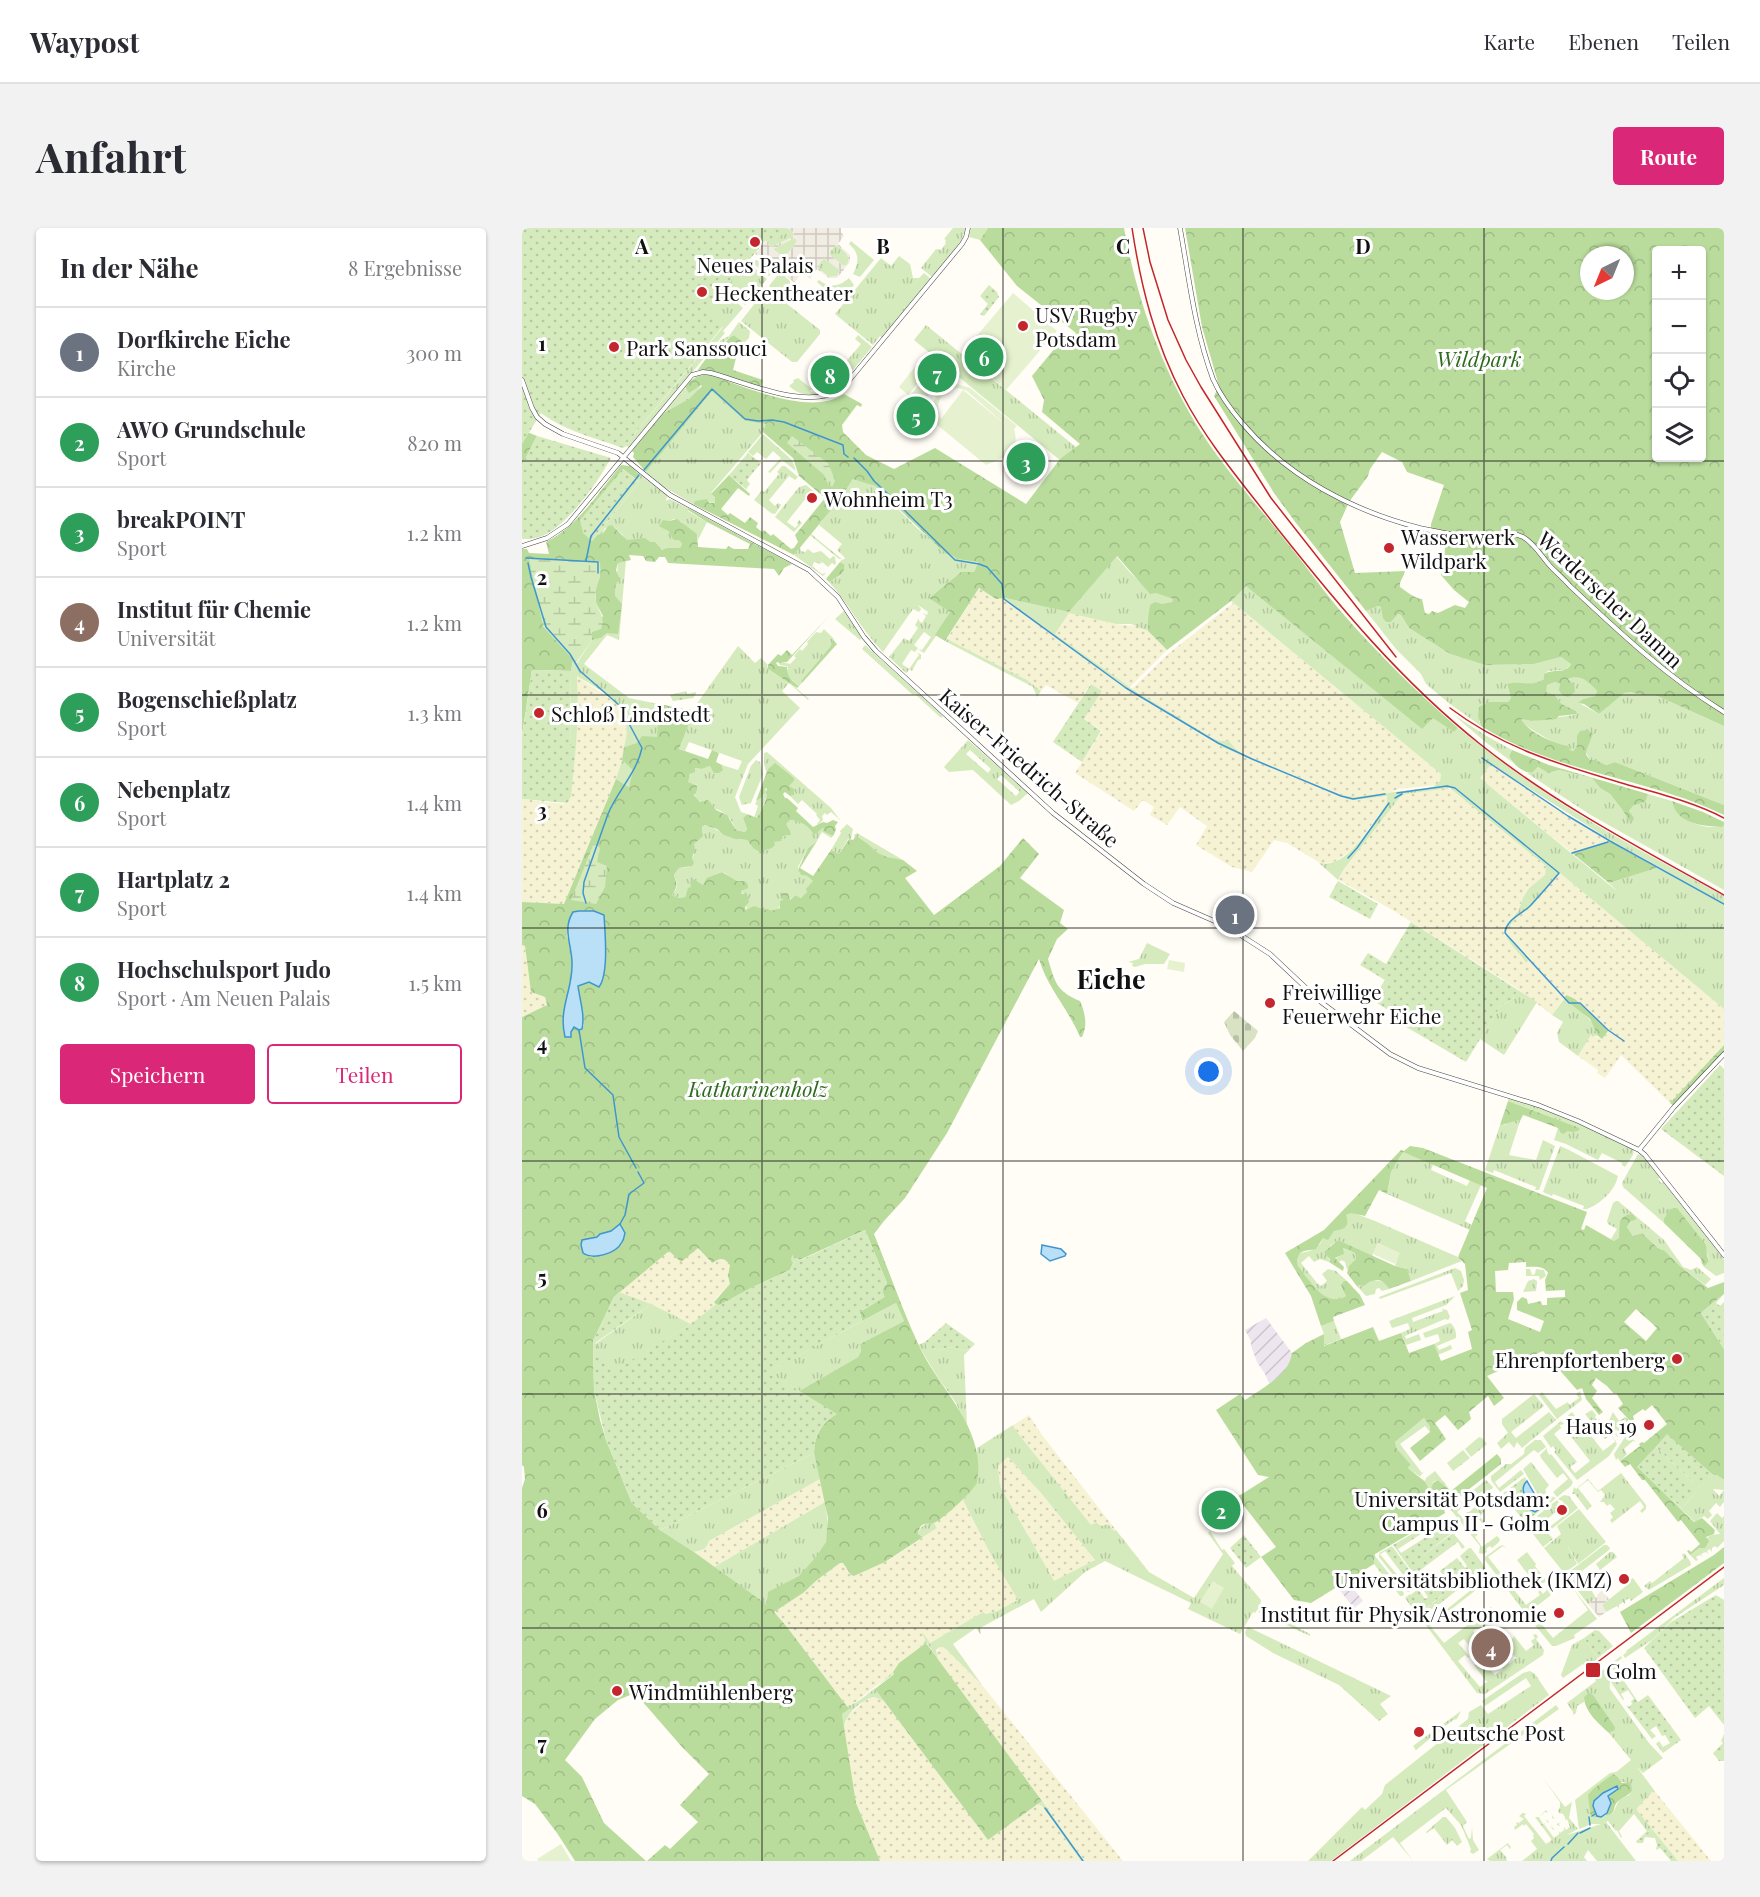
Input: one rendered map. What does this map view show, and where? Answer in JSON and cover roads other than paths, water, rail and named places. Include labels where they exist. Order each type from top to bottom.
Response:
[{"type":"street","points":[[522,546],[547,538],[564,527],[692,375],[703,372],[711,373],[792,396],[822,396],[839,391],[850,382],[962,244],[968,228]]},
{"type":"street","name":"Werderscher Damm","points":[[1180,228],[1195,318],[1213,378],[1234,414],[1267,450],[1318,487],[1389,518],[1413,526],[1452,534],[1483,537],[1509,533],[1522,536],[1531,543],[1552,569],[1642,652],[1688,690],[1724,712]]},
{"type":"street","name":"Kaiser-Friedrich-Straße","points":[[522,380],[532,408],[545,424],[563,434],[618,453],[670,495],[798,562],[809,570],[838,597],[876,651],[1053,813],[1138,879],[1173,903],[1228,927],[1270,954],[1321,1002],[1390,1054],[1418,1068],[1538,1105],[1639,1150]]},
{"type":"street","points":[[1724,1054],[1674,1107],[1639,1150],[1724,1256]]},
{"type":"water","points":[[594,911],[604,915],[604,973],[599,987],[589,982],[578,986],[583,1013],[582,1029],[574,1027],[571,1037],[565,1037],[563,1017],[572,973],[568,925],[573,912]]},
{"type":"water","points":[[620,1224],[625,1233],[623,1241],[615,1250],[598,1256],[583,1253],[582,1240],[597,1237]]},
{"type":"water","points":[[1042,1245],[1061,1249],[1066,1254],[1050,1261],[1041,1254]]},
{"type":"water","points":[[1527,1481],[1542,1507],[1535,1512],[1527,1508],[1523,1487]]},
{"type":"water","points":[[1617,1786],[1618,1789],[1608,1796],[1611,1803],[1607,1813],[1601,1817],[1597,1816],[1593,1806],[1594,1801]]},
{"type":"waterway","points":[[644,470],[712,389],[745,419],[784,422],[843,445],[844,454],[848,457]]},
{"type":"waterway","points":[[854,458],[874,481],[955,560],[987,567],[1002,584],[1004,599],[1126,688],[1218,743],[1341,796],[1353,799],[1385,794]]},
{"type":"waterway","points":[[586,561],[591,536],[639,475]]},
{"type":"waterway","points":[[526,558],[598,562],[598,573]]},
{"type":"waterway","points":[[528,563],[546,627],[570,654],[580,671],[619,705],[642,748],[636,766],[608,814],[584,882],[583,893],[586,903]]},
{"type":"waterway","points":[[1482,758],[1568,816],[1724,904]]},
{"type":"waterway","points":[[1397,793],[1447,786],[1455,788],[1559,873],[1530,906],[1511,920],[1505,933],[1569,1003],[1580,1003],[1608,1030],[1624,1041]]},
{"type":"waterway","points":[[1395,798],[1402,794]]},
{"type":"waterway","points":[[1348,858],[1389,803]]},
{"type":"waterway","points":[[1572,853],[1608,842]]},
{"type":"waterway","points":[[579,1030],[585,1068],[613,1095],[619,1137],[636,1168]]},
{"type":"waterway","points":[[620,1224],[625,1215],[629,1194],[644,1183],[638,1172]]},
{"type":"waterway","points":[[1045,1808],[1083,1861]]},
{"type":"waterway","points":[[1589,1817],[1590,1825]]},
{"type":"waterway","points":[[1580,1833],[1590,1828]]},
{"type":"waterway","points":[[1568,1844],[1578,1833]]},
{"type":"waterway","points":[[1551,1861],[1564,1847]]},
{"type":"railway","points":[[1132,228],[1150,314],[1164,356],[1193,414],[1227,464],[1277,528],[1372,642],[1451,720],[1509,766],[1568,806],[1724,895]]},
{"type":"railway","points":[[1143,228],[1150,262],[1168,320],[1201,387],[1271,498],[1396,657]]},
{"type":"railway","points":[[1450,708],[1471,723],[1538,756],[1679,800],[1724,818]]},
{"type":"railway","points":[[1333,1861],[1724,1567]]},
{"type":"place","name":"Neues Palais","points":[[755,242]]},
{"type":"place","name":"Heckentheater","points":[[702,292]]},
{"type":"place","name":"USV Rugby Potsdam","points":[[1023,326]]},
{"type":"place","name":"Park Sanssouci","points":[[614,347]]},
{"type":"place","name":"Nebenplatz","points":[[984,357]]},
{"type":"place","name":"Hartplatz 2","points":[[937,373]]},
{"type":"place","name":"Hochschulsport Judo","points":[[830,375]]},
{"type":"place","name":"Bogenschießplatz","points":[[916,416]]},
{"type":"place","name":"breakPOINT","points":[[1026,462]]},
{"type":"place","name":"Wohnheim T3","points":[[812,498]]},
{"type":"place","name":"Wasserwerk Wildpark","points":[[1389,548]]},
{"type":"place","name":"Schloß Lindstedt","points":[[539,713]]},
{"type":"place","name":"Dorfkirche Eiche","points":[[1235,915]]},
{"type":"place","name":"Freiwillige Feuerwehr Eiche","points":[[1270,1003]]},
{"type":"place","name":"Ehrenpfortenberg","points":[[1677,1359]]},
{"type":"place","name":"Haus 19","points":[[1649,1425]]},
{"type":"place","name":"AWO Grundschule","points":[[1221,1510]]},
{"type":"place","name":"Universität Potsdam: Campus II - Golm","points":[[1562,1510]]},
{"type":"place","name":"Universitätsbibliothek (IKMZ)","points":[[1624,1579]]},
{"type":"place","name":"Institut für Physik/Astronomie","points":[[1559,1613]]},
{"type":"place","name":"Institut für Chemie","points":[[1491,1648]]},
{"type":"place","name":"Golm","points":[[1593,1670]]},
{"type":"place","name":"Windmühlenberg","points":[[617,1691]]},
{"type":"place","name":"Deutsche Post","points":[[1419,1732]]},
{"type":"district","name":"Eiche","points":[[1111,978]]},
{"type":"park label","name":"Wildpark","points":[[1479,358]]},
{"type":"park label","name":"Katharinenholz","points":[[758,1088]]}]
